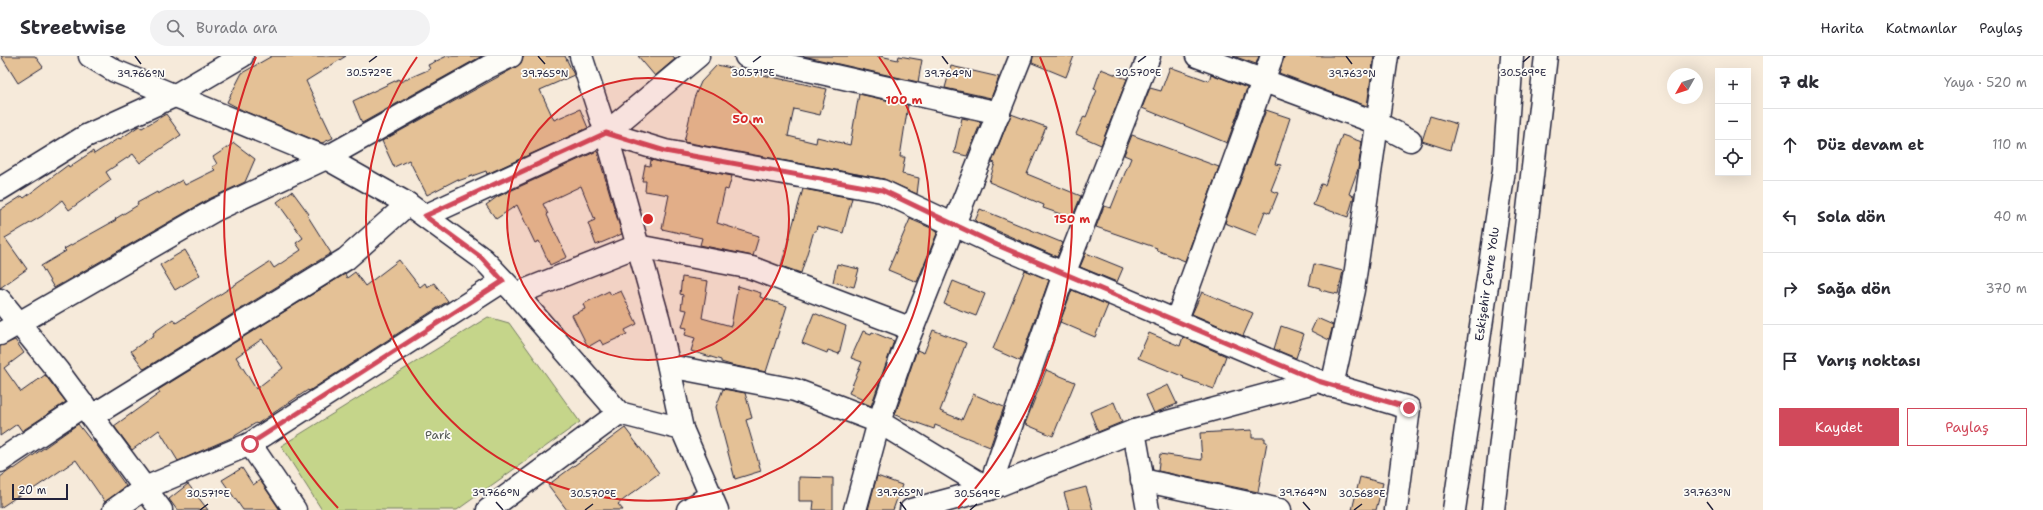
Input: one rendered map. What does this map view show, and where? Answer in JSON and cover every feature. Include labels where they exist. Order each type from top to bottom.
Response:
[{"type":"main road","points":[[90,56],[115,71],[326,158],[417,210],[482,258],[620,413],[682,429]]},
{"type":"main road","points":[[0,189],[86,136],[174,96],[242,56]]},
{"type":"main road","points":[[0,334],[215,210],[326,158],[488,67],[511,56]]},
{"type":"main road","points":[[581,56],[606,133],[659,321],[682,429],[714,503],[688,510]]},
{"type":"main road","points":[[0,461],[346,259],[417,210],[606,133],[698,56]]},
{"type":"main road","points":[[746,56],[999,113]]},
{"type":"main road","points":[[855,510],[879,422],[912,329],[1021,56]]},
{"type":"main road","points":[[990,489],[1064,274],[1150,56]]},
{"type":"main road","points":[[1197,56],[1377,123],[1410,140]]},
{"type":"main road","points":[[1176,322],[1272,56]]},
{"type":"main road","points":[[1325,383],[1353,290],[1387,56]]},
{"type":"main road","name":"Eskişehir Çevre Yolu","points":[[1454,510],[1504,170],[1512,56]]},
{"type":"main road","points":[[1493,510],[1546,56]]},
{"type":"main road","points":[[606,133],[665,151],[882,190],[954,225],[1176,322],[1325,383],[1409,408],[1396,510]]},
{"type":"main road","points":[[114,510],[145,488],[250,444],[510,288],[637,246],[752,268],[912,329]]},
{"type":"main road","points":[[0,300],[19,322],[88,411],[161,510]]},
{"type":"main road","points":[[669,366],[795,390],[879,422],[990,489]]},
{"type":"main road","points":[[911,510],[990,489],[1134,430],[1325,383]]},
{"type":"main road","points":[[488,510],[620,413]]},
{"type":"main road","points":[[1134,430],[1148,510]]},
{"type":"main road","points":[[250,444],[296,510]]},
{"type":"main road","points":[[1142,480],[1280,510]]},
{"type":"green space","name":"Park","points":[[488,317],[509,323],[580,422],[457,510],[322,510],[281,446]]},
{"type":"building","points":[[1,56],[35,56],[43,67],[18,83]]},
{"type":"building","points":[[272,56],[346,56],[306,81],[333,138],[322,143],[244,111],[227,102],[242,73]]},
{"type":"building","points":[[447,56],[482,56],[362,123],[353,101],[399,79],[400,82],[430,69],[428,65]]},
{"type":"building","points":[[523,56],[565,56],[574,75],[540,90],[554,120],[580,109],[588,128],[487,174],[486,171],[458,181],[458,179],[427,195],[409,160],[394,167],[382,141],[516,67],[521,63]]},
{"type":"building","points":[[638,56],[673,56],[675,59],[655,76]]},
{"type":"building","points":[[803,56],[880,56],[898,60],[899,56],[922,60],[918,82]]},
{"type":"building","points":[[1033,56],[1074,56],[1066,77],[1032,63]]},
{"type":"building","points":[[1233,56],[1259,56],[1256,64]]},
{"type":"building","points":[[1284,56],[1374,56],[1367,106],[1279,73]]},
{"type":"building","points":[[717,65],[827,89],[820,115],[794,109],[788,136],[816,143],[817,137],[850,145],[859,94],[908,105],[900,157],[905,157],[902,174],[919,178],[917,194],[884,179],[684,142],[694,98],[701,82]]},
{"type":"building","points":[[951,66],[999,77],[991,98],[945,88]]},
{"type":"building","points":[[1170,67],[1209,81],[1211,74],[1247,88],[1227,143],[1142,108],[1150,88],[1161,91]]},
{"type":"building","points":[[1101,69],[1127,79],[1101,145],[1076,134],[1084,116],[1086,117],[1097,90],[1094,89]]},
{"type":"building","points":[[1266,110],[1290,118],[1275,164],[1281,165],[1271,190],[1278,193],[1270,213],[1265,211],[1256,235],[1225,223]]},
{"type":"building","points":[[166,114],[181,135],[140,163],[133,154],[106,172],[111,180],[69,210],[62,200],[42,216],[5,238],[27,269],[0,288],[0,210],[22,196],[24,198],[68,165],[69,167],[93,151],[94,154],[139,126],[142,128]]},
{"type":"building","points":[[1011,114],[1046,127],[1027,174],[1081,196],[1072,218],[1043,208],[1044,205],[989,182],[995,163],[992,162]]},
{"type":"building","points":[[1430,116],[1457,124],[1450,150],[1422,141]]},
{"type":"building","points":[[962,118],[981,122],[967,156],[954,153]]},
{"type":"building","points":[[1132,135],[1219,167],[1185,261],[1156,250],[1157,248],[1096,227],[1104,206],[1111,208],[1131,158],[1124,155]]},
{"type":"building","points":[[1342,135],[1362,142],[1358,169],[1349,194],[1354,196],[1348,217],[1313,205],[1321,184],[1325,185]]},
{"type":"building","points":[[234,143],[255,159],[245,182],[209,199],[54,288],[41,266],[66,251],[64,249],[116,220],[115,219],[138,205],[137,203],[157,192],[158,194],[182,180],[185,185],[215,170],[212,167],[217,164],[213,157]]},
{"type":"building","points":[[597,151],[622,234],[596,245],[588,223],[595,220],[581,186],[543,204],[567,257],[550,265],[539,241],[535,243],[517,205],[496,219],[486,205],[497,197]]},
{"type":"building","points":[[651,160],[732,176],[728,190],[725,189],[717,223],[759,236],[753,256],[700,245],[702,238],[662,229],[669,195],[645,191],[646,181],[642,181],[645,165],[650,166]]},
{"type":"building","points":[[803,189],[852,198],[843,233],[817,226],[816,231],[814,231],[801,273],[781,266]]},
{"type":"building","points":[[292,191],[309,214],[307,215],[331,253],[144,369],[131,351],[154,335],[153,333],[173,319],[176,323],[270,262],[274,268],[301,250],[296,243],[303,238],[277,202]]},
{"type":"building","points":[[980,209],[1063,243],[1057,257],[975,221]]},
{"type":"building","points":[[910,219],[938,231],[917,282],[888,270]]},
{"type":"building","points":[[185,250],[200,275],[175,290],[160,265]]},
{"type":"building","points":[[1086,253],[1123,268],[1117,282],[1080,267]]},
{"type":"building","points":[[399,260],[420,287],[425,283],[427,287],[434,283],[448,301],[257,424],[256,423],[233,437],[178,461],[159,430],[132,450],[114,426],[160,393],[158,390],[345,274],[347,278],[355,272],[365,286]],"holes":[[[262,339],[283,368],[256,389],[236,357]]]},
{"type":"building","points":[[837,264],[859,269],[854,287],[833,282]]},
{"type":"building","points":[[1314,264],[1343,271],[1338,294],[1320,290],[1320,288],[1309,285]]},
{"type":"building","points":[[1025,270],[1049,280],[1020,361],[993,349]]},
{"type":"building","points":[[682,277],[708,281],[702,318],[731,326],[738,286],[761,293],[760,297],[787,306],[766,372],[731,365],[721,362],[721,360],[691,351],[695,338],[685,335],[687,328],[682,327],[687,310],[681,309],[683,295],[680,294]]},
{"type":"building","points":[[953,281],[985,294],[976,316],[944,304]]},
{"type":"building","points":[[1072,290],[1108,305],[1095,337],[1060,322]]},
{"type":"building","points":[[609,291],[611,295],[621,291],[637,324],[625,330],[627,334],[603,345],[600,340],[588,347],[572,315],[585,309],[583,304]]},
{"type":"building","points":[[1202,292],[1253,313],[1243,336],[1192,314]]},
{"type":"building","points":[[814,313],[846,326],[839,354],[828,350],[827,353],[802,343]]},
{"type":"building","points":[[1317,318],[1333,325],[1329,340],[1311,331]]},
{"type":"building","points":[[1281,326],[1304,334],[1296,358],[1274,349]]},
{"type":"building","points":[[933,330],[966,343],[940,411],[962,420],[973,394],[1004,407],[990,447],[935,425],[934,429],[895,415],[917,350],[924,353]]},
{"type":"building","points":[[863,331],[871,334],[872,332],[894,341],[871,406],[849,393],[862,362],[851,358]]},
{"type":"building","points":[[1149,333],[1180,346],[1183,337],[1226,356],[1214,389],[1183,378],[1184,377],[1138,358]]},
{"type":"building","points":[[15,340],[24,353],[4,368],[21,392],[45,375],[66,402],[22,431],[17,424],[0,436],[0,346]]},
{"type":"building","points":[[1046,370],[1075,382],[1053,436],[1025,424]]},
{"type":"building","points":[[1168,385],[1177,404],[1154,413],[1146,395]]},
{"type":"building","points":[[723,389],[745,393],[752,418],[746,420],[761,471],[735,479],[716,407]]},
{"type":"building","points":[[1114,402],[1122,422],[1098,432],[1090,412]]},
{"type":"building","points":[[78,424],[92,442],[94,441],[126,486],[105,502],[76,460],[32,490],[30,488],[0,508],[0,477],[13,468],[14,469]]},
{"type":"building","points":[[625,428],[659,473],[618,504],[623,510],[567,510],[548,485]]},
{"type":"building","points":[[1252,430],[1252,438],[1265,438],[1265,442],[1267,442],[1258,492],[1158,471],[1160,454],[1202,460],[1200,433]]},
{"type":"building","points":[[242,468],[253,485],[260,480],[280,510],[243,510],[222,480]]},
{"type":"building","points":[[877,476],[902,485],[893,510],[868,510]]},
{"type":"building","points":[[799,477],[833,478],[833,510],[813,510],[814,501],[799,501]]},
{"type":"building","points":[[1360,477],[1383,483],[1376,510],[1352,510]]},
{"type":"building","points":[[188,484],[208,510],[177,510],[169,499]]},
{"type":"building","points":[[1086,487],[1093,510],[1069,510],[1064,493]]},
{"type":"route","points":[[250,444],[503,281],[482,258],[425,216],[606,133],[665,151],[882,190],[997,245],[1318,381],[1409,408]]}]
